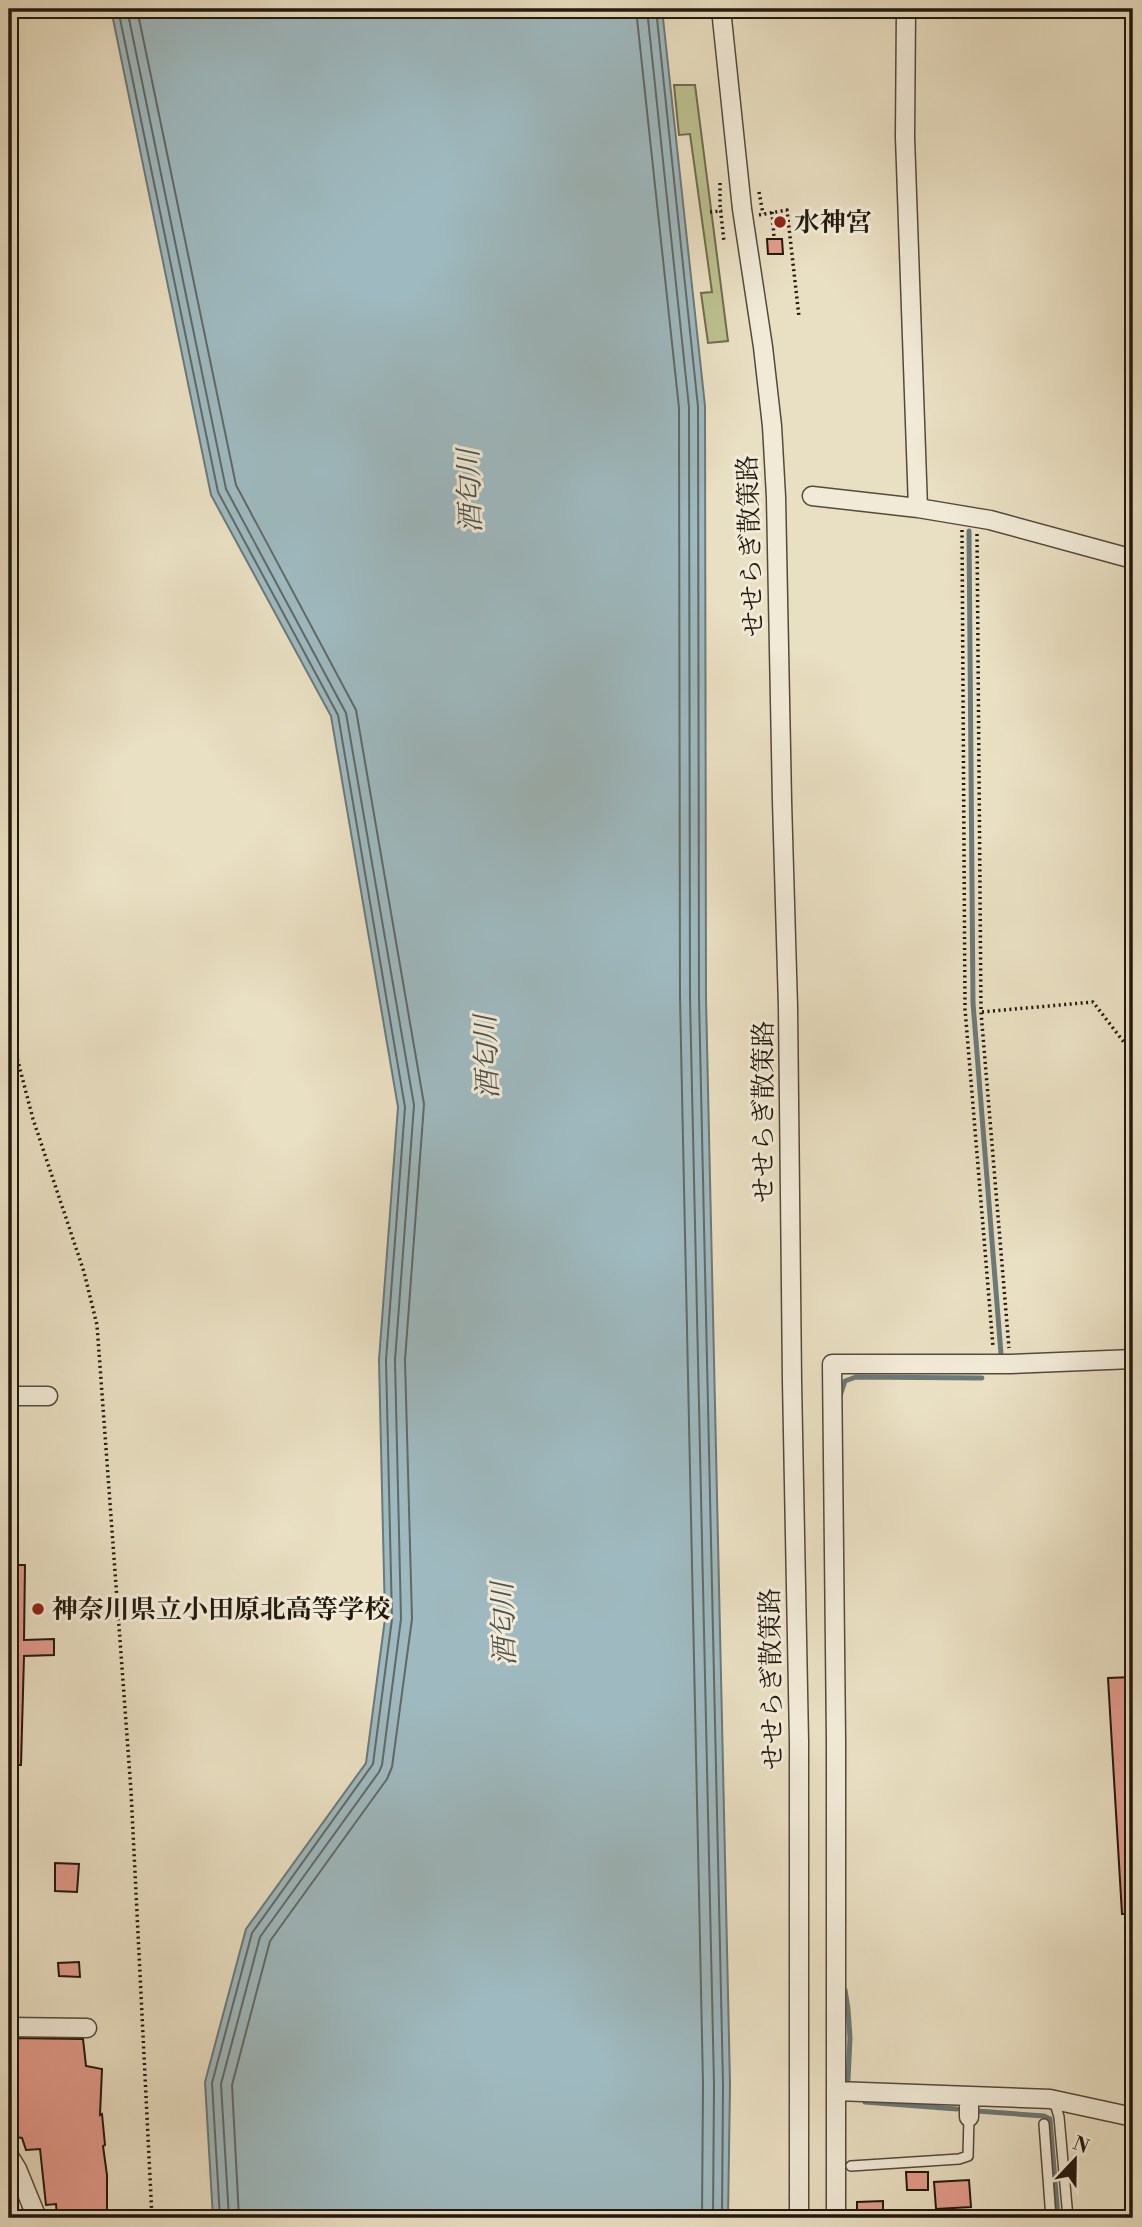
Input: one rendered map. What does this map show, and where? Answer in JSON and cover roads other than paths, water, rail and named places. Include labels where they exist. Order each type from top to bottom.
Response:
[{"type":"street","name":"せせらぎ散策路","points":[[721,9],[741,209],[763,348],[772,426],[776,497],[788,1007],[799,1727],[799,2218]]},
{"type":"street","points":[[906,9],[905,137],[918,508]]},
{"type":"street","points":[[812,496],[969,516],[1133,559]]},
{"type":"street","points":[[836,2218],[844,2166],[836,2091],[832,1364],[1002,1364],[1133,1359]]},
{"type":"street","points":[[9,1396],[48,1396]]},
{"type":"street","points":[[9,2027],[87,2028]]},
{"type":"street","points":[[836,2091],[1054,2100],[1133,2118]]},
{"type":"street","points":[[969,2096],[969,2117]]},
{"type":"street","points":[[9,2156],[37,2218]]},
{"type":"lane","points":[[1054,2100],[1059,2117],[1068,2218]]},
{"type":"lane","points":[[844,2166],[959,2159],[968,2156],[969,2117]]},
{"type":"lane","points":[[1044,2124],[1051,2218]]},
{"type":"water","name":"酒匂川","points":[[111,9],[662,9],[705,406],[706,998],[730,2084],[728,2218],[213,2218],[205,2082],[246,1929],[366,1763],[385,1619],[379,1360],[398,1107],[331,716],[211,495]]},
{"type":"waterway","points":[[969,531],[973,1003],[1001,1354]]},
{"type":"waterway","points":[[840,1396],[845,1381],[856,1377],[982,1378]]},
{"type":"waterway","points":[[845,1990],[850,2038],[848,2080]]},
{"type":"waterway","points":[[865,2102],[957,2109]]},
{"type":"waterway","points":[[977,2111],[1044,2116],[1050,2119],[1058,2218]]},
{"type":"place","name":"水神宮","points":[[780,222]]},
{"type":"place","name":"神奈川県立小田原北高等学校","points":[[38,1609]]}]
